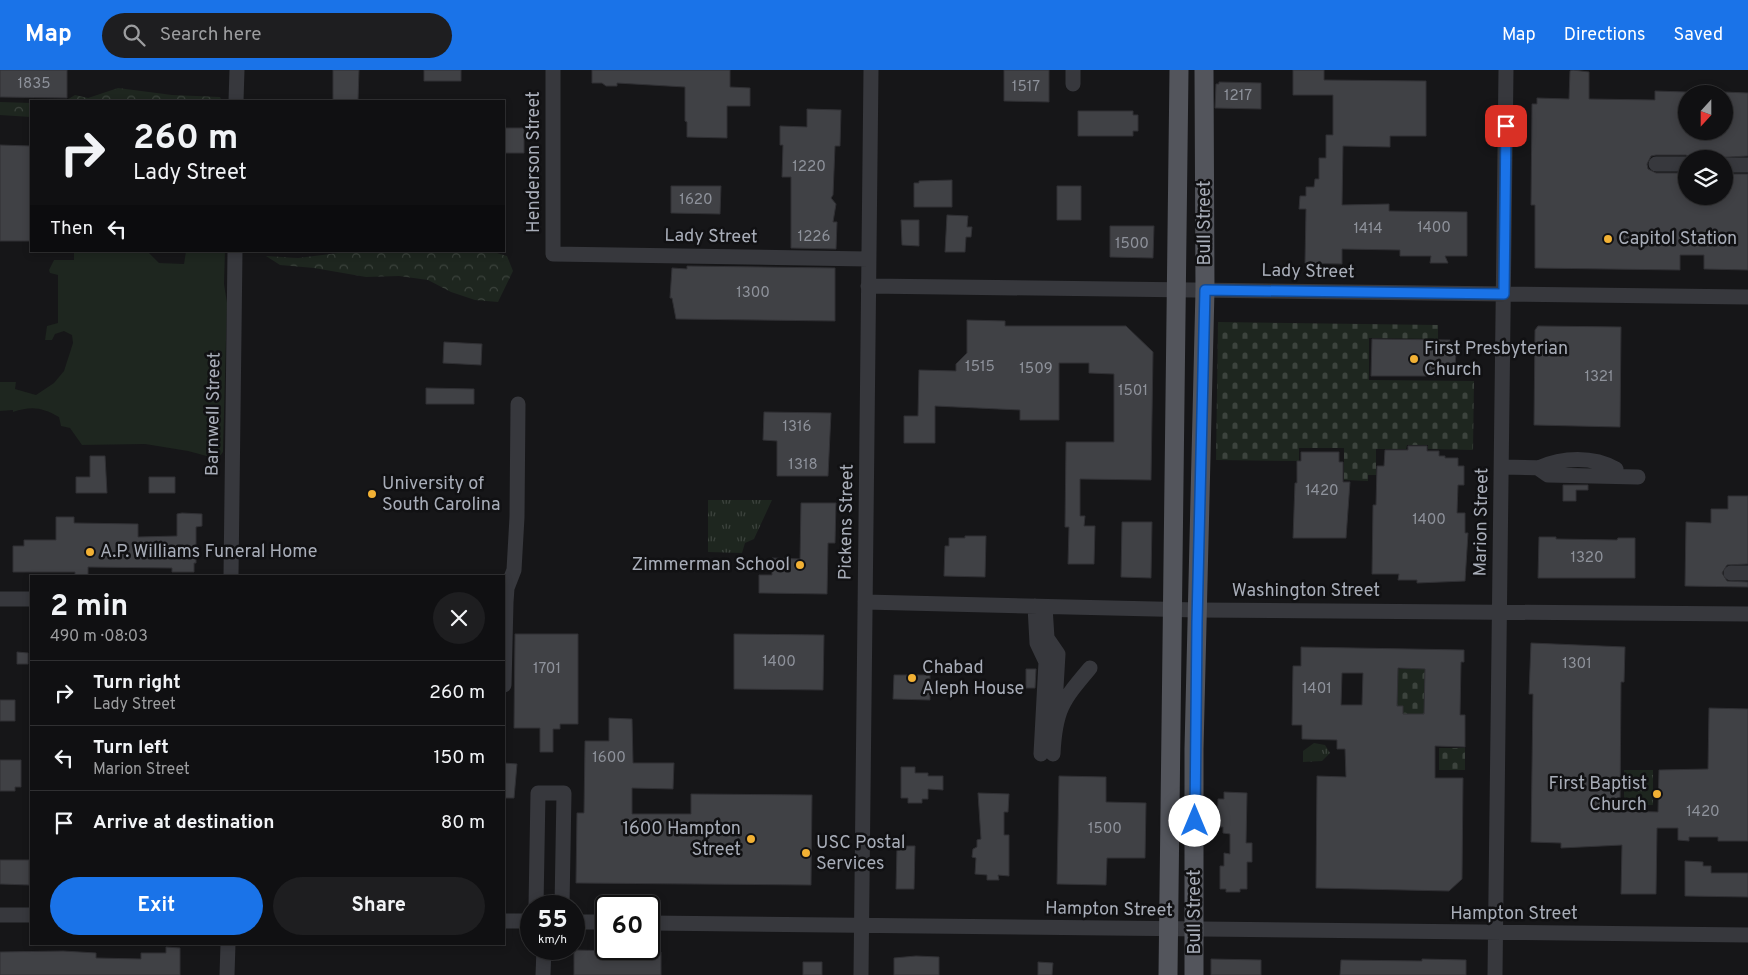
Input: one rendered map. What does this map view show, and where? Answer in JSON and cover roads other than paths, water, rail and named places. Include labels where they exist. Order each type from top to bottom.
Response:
[{"type":"main road","name":"Bull Street","points":[[1168,975],[1179,70]]},
{"type":"main road","name":"Bull Street","points":[[1194,975],[1197,610],[1205,290],[1204,70]]},
{"type":"street","points":[[236,70],[236,100]]},
{"type":"street","name":"Henderson Street","points":[[553,70],[553,254]]},
{"type":"street","name":"Pickens Street","points":[[861,975],[871,70]]},
{"type":"street","name":"Marion Street","points":[[1496,975],[1506,70]]},
{"type":"street","points":[[1656,164],[1678,164]]},
{"type":"street","points":[[1733,165],[1748,165]]},
{"type":"street","name":"Barnwell Street","points":[[232,575],[235,252]]},
{"type":"street","name":"Lady Street","points":[[553,254],[868,259]]},
{"type":"street","name":"Lady Street","points":[[868,286],[1748,297]]},
{"type":"street","points":[[505,602],[515,555],[518,404]]},
{"type":"street","points":[[1502,467],[1543,471],[1638,477],[1616,469],[1543,471]]},
{"type":"street","points":[[1748,564],[1731,568],[1748,573]]},
{"type":"street","points":[[0,599],[30,599]]},
{"type":"street","name":"Washington Street","points":[[865,602],[1197,610],[1500,610],[1748,614]]},
{"type":"street","points":[[1043,607],[1053,637],[1064,651],[1063,700],[1048,750],[1058,654],[1047,638],[1043,607]]},
{"type":"street","points":[[1063,700],[1090,668]]},
{"type":"street","points":[[536,895],[538,793],[564,793],[562,895]]},
{"type":"street","points":[[0,915],[30,915]]},
{"type":"street","points":[[505,921],[520,921]]},
{"type":"street","name":"Hampton Street","points":[[660,923],[1748,935]]},
{"type":"street","points":[[227,975],[228,945]]},
{"type":"street","points":[[543,975],[544,960]]},
{"type":"place","name":"Capitol Station","points":[[1608,239]]},
{"type":"place","name":"First Presbyterian Church","points":[[1414,359]]},
{"type":"place","name":"University of South Carolina","points":[[372,494]]},
{"type":"place","name":"A.P. Williams Funeral Home","points":[[90,552]]},
{"type":"place","name":"Zimmerman School","points":[[800,565]]},
{"type":"place","name":"Chabad Aleph House","points":[[912,678]]},
{"type":"place","name":"First Baptist Church","points":[[1657,794]]},
{"type":"place","name":"1600 Hampton Street","points":[[751,839]]},
{"type":"place","name":"USC Postal Services","points":[[806,853]]}]
